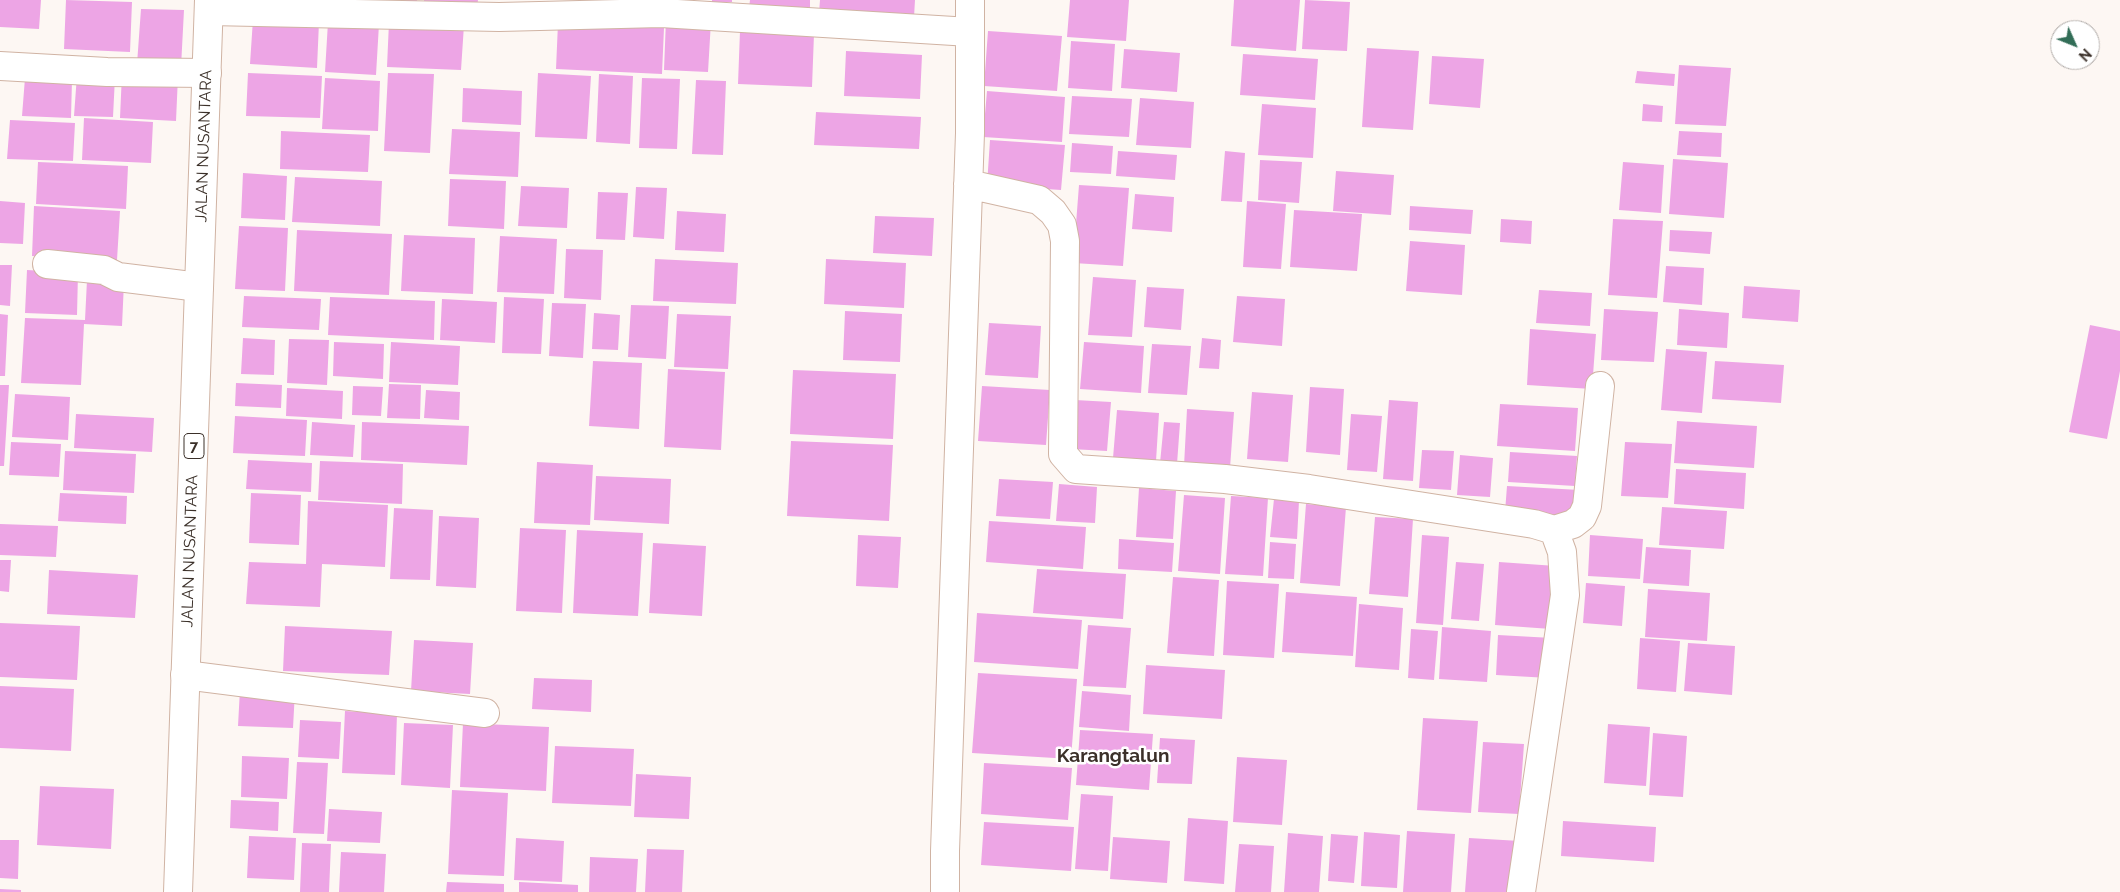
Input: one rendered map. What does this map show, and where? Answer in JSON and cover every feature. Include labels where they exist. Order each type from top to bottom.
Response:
[{"type":"main road","points":[[946,892],[945,852],[968,184],[970,0]]},
{"type":"main road","points":[[209,5],[489,17],[560,7],[970,32]]},
{"type":"main road","name":"JALAN NUSANTARA","points":[[178,892],[209,5]]},
{"type":"main road","points":[[0,66],[107,72],[207,73]]},
{"type":"main road","points":[[968,184],[1039,200],[1053,212],[1062,225],[1065,241],[1063,454],[1076,469],[1224,479],[1300,488],[1524,523],[1554,530],[1573,524],[1582,516],[1587,506],[1600,386]]},
{"type":"main road","points":[[47,264],[104,270],[118,277],[200,287]]},
{"type":"main road","points":[[1521,892],[1565,595],[1562,552],[1554,530]]},
{"type":"main road","points":[[185,675],[485,713]]},
{"type":"building","points":[[0,0],[41,0],[39,29],[0,27]]},
{"type":"building","points":[[66,0],[132,2],[130,52],[64,49]]},
{"type":"building","points":[[334,0],[417,0],[416,6]]},
{"type":"building","points":[[424,0],[478,0],[477,6],[424,3]]},
{"type":"building","points":[[712,0],[732,0],[732,2],[712,2]]},
{"type":"building","points":[[750,0],[810,0],[810,10],[749,8]]},
{"type":"building","points":[[820,0],[915,0],[914,17],[819,13]]},
{"type":"building","points":[[1070,0],[1129,0],[1126,41],[1067,37]]},
{"type":"building","points":[[1234,0],[1300,0],[1296,51],[1231,46]]},
{"type":"building","points":[[1305,0],[1350,2],[1347,51],[1302,49]]},
{"type":"building","points":[[141,9],[184,10],[181,67],[137,64]]},
{"type":"building","points":[[253,19],[319,22],[317,68],[250,64]]},
{"type":"building","points":[[666,19],[711,21],[708,72],[664,70]]},
{"type":"building","points":[[328,22],[379,24],[376,75],[325,72]]},
{"type":"building","points":[[389,22],[464,25],[461,70],[387,67]]},
{"type":"building","points":[[558,23],[664,28],[662,74],[556,69]]},
{"type":"building","points":[[740,31],[814,34],[812,87],[738,84]]},
{"type":"building","points":[[988,31],[1062,36],[1057,91],[984,86]]},
{"type":"building","points":[[1071,41],[1115,44],[1112,91],[1068,88]]},
{"type":"building","points":[[1367,48],[1419,51],[1413,130],[1362,127]]},
{"type":"building","points":[[1124,49],[1180,53],[1177,92],[1121,88]]},
{"type":"building","points":[[846,51],[922,55],[920,99],[844,96]]},
{"type":"building","points":[[1243,54],[1318,59],[1315,100],[1240,95]]},
{"type":"building","points":[[1432,56],[1484,59],[1480,108],[1429,104]]},
{"type":"building","points":[[1679,65],[1731,68],[1726,126],[1675,124]]},
{"type":"building","points":[[1637,71],[1675,74],[1674,86],[1635,83]]},
{"type":"building","points":[[122,73],[178,76],[176,121],[120,118]]},
{"type":"building","points":[[248,73],[322,76],[320,118],[246,116]]},
{"type":"building","points":[[388,73],[434,74],[430,153],[384,151]]},
{"type":"building","points":[[538,73],[591,76],[587,139],[535,137]]},
{"type":"building","points":[[599,74],[633,76],[630,144],[596,142]]},
{"type":"building","points":[[77,75],[115,77],[113,117],[74,116]]},
{"type":"building","points":[[25,78],[72,80],[71,118],[22,116]]},
{"type":"building","points":[[325,78],[380,81],[378,131],[322,129]]},
{"type":"building","points":[[642,78],[680,79],[677,149],[639,148]]},
{"type":"building","points":[[696,80],[726,81],[723,155],[692,154]]},
{"type":"building","points":[[463,88],[522,91],[521,125],[462,122]]},
{"type":"building","points":[[987,91],[1065,97],[1062,142],[983,137]]},
{"type":"building","points":[[1072,96],[1132,99],[1129,137],[1069,134]]},
{"type":"building","points":[[1140,98],[1194,102],[1191,148],[1136,145]]},
{"type":"building","points":[[1262,104],[1316,108],[1313,158],[1258,155]]},
{"type":"building","points":[[1643,104],[1663,106],[1662,122],[1642,121]]},
{"type":"building","points":[[816,112],[921,117],[919,149],[814,145]]},
{"type":"building","points":[[84,118],[153,122],[151,163],[82,160]]},
{"type":"building","points":[[10,120],[75,123],[73,161],[7,159]]},
{"type":"building","points":[[452,129],[520,132],[518,177],[449,174]]},
{"type":"building","points":[[281,131],[370,135],[368,172],[280,169]]},
{"type":"building","points":[[1679,131],[1722,133],[1721,157],[1677,155]]},
{"type":"building","points":[[990,140],[1065,145],[1061,190],[987,185]]},
{"type":"building","points":[[1072,143],[1113,146],[1111,174],[1070,172]]},
{"type":"building","points":[[1118,151],[1177,155],[1175,180],[1116,176]]},
{"type":"building","points":[[1225,151],[1245,153],[1242,202],[1221,201]]},
{"type":"building","points":[[1673,159],[1728,163],[1724,218],[1669,214]]},
{"type":"building","points":[[1260,160],[1302,162],[1299,203],[1258,200]]},
{"type":"building","points":[[38,162],[128,166],[126,209],[36,204]]},
{"type":"building","points":[[1623,162],[1664,165],[1661,213],[1619,210]]},
{"type":"building","points":[[1336,171],[1394,175],[1391,215],[1333,211]]},
{"type":"building","points":[[243,173],[287,176],[285,220],[241,218]]},
{"type":"building","points":[[295,177],[382,181],[380,226],[292,222]]},
{"type":"building","points":[[450,179],[506,181],[504,229],[448,226]]},
{"type":"building","points":[[1079,185],[1129,188],[1123,266],[1073,263]]},
{"type":"building","points":[[521,186],[569,188],[567,228],[518,226]]},
{"type":"building","points":[[636,187],[667,188],[664,239],[633,237]]},
{"type":"building","points":[[598,192],[628,193],[625,240],[596,239]]},
{"type":"building","points":[[1135,194],[1174,197],[1172,232],[1132,229]]},
{"type":"building","points":[[0,201],[25,203],[23,244],[0,243]]},
{"type":"building","points":[[1247,201],[1286,204],[1281,269],[1243,267]]},
{"type":"building","points":[[34,206],[120,211],[117,260],[32,256]]},
{"type":"building","points":[[1410,206],[1473,210],[1471,234],[1409,230]]},
{"type":"building","points":[[1294,210],[1362,214],[1357,271],[1290,267]]},
{"type":"building","points":[[677,211],[726,214],[724,252],[675,250]]},
{"type":"building","points":[[875,216],[934,218],[932,256],[873,253]]},
{"type":"building","points":[[1501,219],[1532,221],[1531,244],[1500,242]]},
{"type":"building","points":[[1613,219],[1663,221],[1657,298],[1608,295]]},
{"type":"building","points":[[239,226],[288,228],[285,291],[235,289]]},
{"type":"building","points":[[297,230],[392,234],[389,295],[294,291]]},
{"type":"building","points":[[1670,230],[1712,232],[1710,254],[1669,251]]},
{"type":"building","points":[[404,235],[475,238],[473,294],[401,291]]},
{"type":"building","points":[[500,236],[557,239],[554,294],[497,292]]},
{"type":"building","points":[[1410,241],[1465,245],[1462,295],[1406,291]]},
{"type":"building","points":[[566,249],[603,250],[601,300],[564,298]]},
{"type":"building","points":[[655,259],[738,263],[736,304],[653,301]]},
{"type":"building","points":[[826,259],[906,263],[904,308],[824,304]]},
{"type":"building","points":[[0,265],[12,265],[10,306],[0,305]]},
{"type":"building","points":[[1666,266],[1704,268],[1702,305],[1663,302]]},
{"type":"building","points":[[27,270],[78,273],[77,315],[25,313]]},
{"type":"building","points":[[1093,277],[1136,280],[1132,337],[1088,335]]},
{"type":"building","points":[[87,280],[124,282],[122,326],[84,324],[81,385],[21,383],[25,318],[85,320]]},
{"type":"building","points":[[1744,286],[1800,290],[1798,322],[1742,318]]},
{"type":"building","points":[[1147,287],[1184,289],[1181,330],[1144,327]]},
{"type":"building","points":[[1539,290],[1592,293],[1590,326],[1536,323]]},
{"type":"building","points":[[244,296],[321,299],[319,330],[242,327]]},
{"type":"building","points":[[1237,296],[1285,299],[1282,346],[1233,342]]},
{"type":"building","points":[[330,297],[435,301],[434,340],[328,335]]},
{"type":"building","points":[[504,297],[544,299],[541,354],[502,353]]},
{"type":"building","points":[[442,299],[497,302],[495,343],[440,340]]},
{"type":"building","points":[[552,303],[586,304],[583,358],[549,356]]},
{"type":"building","points":[[631,305],[669,306],[666,359],[628,357]]},
{"type":"building","points":[[1604,309],[1658,312],[1654,362],[1601,360]]},
{"type":"building","points":[[1679,309],[1729,313],[1727,348],[1677,345]]},
{"type":"building","points":[[845,311],[902,314],[900,362],[843,360]]},
{"type":"building","points":[[594,313],[620,315],[618,350],[592,349]]},
{"type":"building","points":[[0,314],[8,315],[5,376],[0,376]]},
{"type":"building","points":[[677,314],[731,316],[728,369],[674,367]]},
{"type":"building","points":[[989,323],[1041,326],[1038,378],[985,375]]},
{"type":"building","points":[[2090,325],[2120,331],[2120,371],[2107,439],[2069,432]]},
{"type":"building","points":[[1530,329],[1596,334],[1592,389],[1527,385]]},
{"type":"building","points":[[243,338],[275,340],[274,375],[241,374]]},
{"type":"building","points":[[1202,338],[1221,340],[1219,369],[1199,368]]},
{"type":"building","points":[[289,339],[329,340],[327,385],[287,383]]},
{"type":"building","points":[[334,342],[384,344],[383,379],[333,376]]},
{"type":"building","points":[[391,342],[460,346],[458,385],[389,382]]},
{"type":"building","points":[[1084,342],[1144,346],[1141,393],[1080,389]]},
{"type":"building","points":[[1152,344],[1191,346],[1187,395],[1148,393]]},
{"type":"building","points":[[1666,349],[1707,352],[1702,413],[1661,410]]},
{"type":"building","points":[[593,361],[642,363],[639,429],[589,426]]},
{"type":"building","points":[[1715,361],[1784,365],[1781,403],[1712,399]]},
{"type":"building","points":[[668,369],[725,372],[721,450],[664,447]]},
{"type":"building","points":[[793,370],[896,374],[893,439],[790,434]]},
{"type":"building","points":[[236,383],[282,385],[281,408],[235,406]]},
{"type":"building","points":[[389,384],[421,385],[420,419],[387,418]]},
{"type":"building","points":[[0,385],[9,385],[4,466],[0,466]]},
{"type":"building","points":[[353,386],[383,387],[381,416],[352,415]]},
{"type":"building","points":[[982,386],[1050,390],[1046,445],[978,441]]},
{"type":"building","points":[[1310,387],[1344,389],[1340,455],[1306,452]]},
{"type":"building","points":[[287,388],[343,391],[342,419],[286,416]]},
{"type":"building","points":[[426,390],[460,392],[459,420],[424,418]]},
{"type":"building","points":[[1252,392],[1293,395],[1288,462],[1247,459]]},
{"type":"building","points":[[15,394],[70,397],[68,440],[12,437]]},
{"type":"building","points":[[1075,400],[1111,402],[1107,451],[1071,449]]},
{"type":"building","points":[[1389,400],[1418,402],[1413,481],[1383,479]]},
{"type":"building","points":[[1500,404],[1578,408],[1575,451],[1497,446]]},
{"type":"building","points":[[1187,409],[1234,412],[1230,468],[1184,466]]},
{"type":"building","points":[[1117,410],[1159,413],[1156,461],[1113,458]]},
{"type":"building","points":[[76,414],[154,418],[152,452],[74,448]]},
{"type":"building","points":[[1351,414],[1382,416],[1377,472],[1347,470]]},
{"type":"building","points":[[235,416],[307,420],[305,456],[233,453]]},
{"type":"building","points":[[1677,421],[1757,426],[1754,468],[1674,463]]},
{"type":"building","points":[[312,422],[355,425],[353,457],[310,455]]},
{"type":"building","points":[[362,422],[469,426],[467,465],[361,460]]},
{"type":"building","points":[[1164,422],[1180,423],[1177,464],[1160,463]]},
{"type":"building","points":[[791,441],[893,445],[889,521],[787,516]]},
{"type":"building","points":[[11,442],[61,444],[59,477],[9,475]]},
{"type":"building","points":[[1625,442],[1672,444],[1668,498],[1621,496]]},
{"type":"building","points":[[1422,450],[1454,451],[1451,490],[1419,488]]},
{"type":"building","points":[[65,451],[136,454],[134,493],[63,490]]},
{"type":"building","points":[[1510,452],[1577,456],[1575,486],[1508,482]]},
{"type":"building","points":[[1460,455],[1493,458],[1490,497],[1457,495]]},
{"type":"building","points":[[248,460],[312,463],[311,492],[246,489]]},
{"type":"building","points":[[320,461],[403,464],[402,504],[318,500]]},
{"type":"building","points":[[537,462],[593,465],[590,525],[534,523]]},
{"type":"building","points":[[1676,469],[1746,473],[1744,509],[1674,504]]},
{"type":"building","points":[[596,476],[671,479],[669,524],[594,520]]},
{"type":"building","points":[[999,479],[1053,482],[1050,519],[996,516]]},
{"type":"building","points":[[1059,484],[1097,487],[1095,523],[1056,521]]},
{"type":"building","points":[[1507,486],[1580,490],[1578,517],[1505,512]]},
{"type":"building","points":[[1139,488],[1176,491],[1173,539],[1136,537]]},
{"type":"building","points":[[60,493],[127,496],[126,524],[58,521]]},
{"type":"building","points":[[251,493],[301,495],[299,545],[249,543]]},
{"type":"building","points":[[1184,495],[1225,498],[1220,574],[1178,571]]},
{"type":"building","points":[[1231,496],[1268,498],[1263,576],[1225,574]]},
{"type":"building","points":[[1274,499],[1299,501],[1297,539],[1270,537]]},
{"type":"building","points":[[308,501],[388,505],[385,567],[322,564],[320,607],[246,604],[249,562],[306,564]]},
{"type":"building","points":[[1306,504],[1346,507],[1340,586],[1300,583]]},
{"type":"building","points":[[1662,507],[1727,511],[1724,549],[1659,545]]},
{"type":"building","points":[[394,508],[433,510],[430,580],[390,579]]},
{"type":"building","points":[[439,516],[479,518],[476,588],[436,586]]},
{"type":"building","points":[[1375,517],[1413,519],[1408,597],[1369,594]]},
{"type":"building","points":[[989,521],[1086,527],[1083,569],[986,562]]},
{"type":"building","points":[[0,524],[58,526],[56,557],[0,555]]},
{"type":"building","points":[[520,528],[566,530],[562,613],[516,611]]},
{"type":"building","points":[[577,530],[643,533],[638,616],[573,613]]},
{"type":"building","points":[[858,535],[901,537],[898,588],[856,586]]},
{"type":"building","points":[[1422,535],[1449,537],[1443,625],[1416,623]]},
{"type":"building","points":[[1590,535],[1643,539],[1640,579],[1588,576]]},
{"type":"building","points":[[1119,539],[1174,543],[1172,572],[1118,569]]},
{"type":"building","points":[[1270,542],[1296,544],[1294,579],[1268,578]]},
{"type":"building","points":[[653,543],[706,546],[702,616],[649,613]]},
{"type":"building","points":[[1646,547],[1691,550],[1689,586],[1643,583]]},
{"type":"building","points":[[0,560],[11,560],[9,592],[0,591]]},
{"type":"building","points":[[1456,562],[1484,564],[1479,621],[1451,619]]},
{"type":"building","points":[[1499,562],[1556,566],[1551,629],[1495,625]]},
{"type":"building","points":[[1037,569],[1126,574],[1123,619],[1033,613]]},
{"type":"building","points":[[49,570],[138,575],[135,618],[47,614]]},
{"type":"building","points":[[1173,577],[1219,580],[1214,656],[1167,653]]},
{"type":"building","points":[[1227,581],[1279,584],[1274,658],[1223,655]]},
{"type":"building","points":[[1586,583],[1625,586],[1622,626],[1583,623]]},
{"type":"building","points":[[1648,589],[1710,593],[1707,641],[1645,637]]},
{"type":"building","points":[[1286,592],[1357,597],[1353,656],[1282,652]]},
{"type":"building","points":[[1359,604],[1403,608],[1399,670],[1355,667]]},
{"type":"building","points":[[977,613],[1082,620],[1078,669],[974,662]]},
{"type":"building","points":[[0,623],[80,626],[77,680],[0,677]]},
{"type":"building","points":[[1088,625],[1131,628],[1126,688],[1083,686]]},
{"type":"building","points":[[285,626],[392,631],[389,675],[283,671]]},
{"type":"building","points":[[1442,627],[1491,631],[1487,682],[1439,679]]},
{"type":"building","points":[[1411,629],[1438,631],[1434,680],[1408,678]]},
{"type":"building","points":[[1498,635],[1552,638],[1549,678],[1496,675]]},
{"type":"building","points":[[1640,638],[1680,641],[1676,692],[1637,689]]},
{"type":"building","points":[[414,640],[473,643],[470,694],[411,691]]},
{"type":"building","points":[[1688,643],[1735,646],[1732,695],[1684,691]]},
{"type":"building","points":[[1146,665],[1225,670],[1222,719],[1143,714]]},
{"type":"building","points":[[978,673],[1077,679],[1071,759],[972,753]]},
{"type":"building","points":[[534,678],[592,680],[591,712],[532,709]]},
{"type":"building","points":[[0,686],[74,689],[71,751],[0,748]]},
{"type":"building","points":[[240,689],[295,691],[293,728],[238,726]]},
{"type":"building","points":[[1082,691],[1131,695],[1129,731],[1079,727]]},
{"type":"building","points":[[345,711],[397,714],[395,775],[342,773]]},
{"type":"building","points":[[1423,718],[1478,721],[1471,813],[1417,810]]},
{"type":"building","points":[[300,720],[341,722],[339,759],[298,757]]},
{"type":"building","points":[[404,723],[453,725],[450,788],[401,785]]},
{"type":"building","points":[[463,723],[549,727],[546,791],[460,787]]},
{"type":"building","points":[[1608,724],[1650,727],[1646,786],[1604,783]]},
{"type":"building","points":[[1080,730],[1153,734],[1149,790],[1076,785]]},
{"type":"building","points":[[1653,733],[1687,736],[1683,797],[1649,795]]},
{"type":"building","points":[[1160,738],[1195,740],[1192,784],[1157,783]]},
{"type":"building","points":[[1483,742],[1524,744],[1519,814],[1478,812]]},
{"type":"building","points":[[555,746],[634,749],[631,806],[552,803]]},
{"type":"building","points":[[242,756],[289,758],[287,799],[241,797]]},
{"type":"building","points":[[1237,757],[1287,760],[1282,825],[1233,822]]},
{"type":"building","points":[[297,762],[328,763],[324,834],[293,833]]},
{"type":"building","points":[[984,763],[1072,768],[1068,820],[981,814]]},
{"type":"building","points":[[636,774],[691,777],[689,819],[634,817]]},
{"type":"building","points":[[40,786],[114,789],[111,849],[37,845]]},
{"type":"building","points":[[452,790],[508,793],[504,876],[448,874]]},
{"type":"building","points":[[1081,794],[1113,796],[1108,871],[1075,869]]},
{"type":"building","points":[[231,800],[279,802],[278,831],[230,828]]},
{"type":"building","points":[[329,809],[382,812],[380,843],[327,841]]},
{"type":"building","points":[[1188,818],[1228,821],[1224,884],[1184,881]]},
{"type":"building","points":[[1563,821],[1656,827],[1654,862],[1561,856]]},
{"type":"building","points":[[984,822],[1074,827],[1071,871],[981,865]]},
{"type":"building","points":[[1407,831],[1455,834],[1451,892],[1403,892]]},
{"type":"building","points":[[1364,832],[1400,835],[1397,888],[1361,886]]},
{"type":"building","points":[[1288,833],[1323,836],[1319,892],[1284,892]]},
{"type":"building","points":[[1331,834],[1358,836],[1354,883],[1328,881]]},
{"type":"building","points":[[249,836],[296,838],[294,880],[247,878]]},
{"type":"building","points":[[1113,837],[1170,841],[1167,883],[1110,879]]},
{"type":"building","points":[[516,838],[564,841],[562,882],[514,880]]},
{"type":"building","points":[[1469,838],[1520,841],[1516,892],[1465,892]]},
{"type":"building","points":[[0,840],[19,840],[18,879],[0,878]]},
{"type":"building","points":[[302,843],[331,844],[329,892],[300,892]]},
{"type":"building","points":[[1239,844],[1274,846],[1271,892],[1235,892]]},
{"type":"building","points":[[647,849],[684,850],[682,892],[645,892]]},
{"type":"building","points":[[341,852],[386,854],[384,892],[339,892]]},
{"type":"building","points":[[590,857],[638,859],[636,892],[589,892]]},
{"type":"building","points":[[447,882],[504,884],[504,892],[446,892]]},
{"type":"building","points":[[519,882],[578,885],[578,892],[519,892]]},
{"type":"building","points":[[0,889],[21,890],[21,892],[0,892]]},
{"type":"district","name":"Karangtalun","points":[[1113,756]]}]
